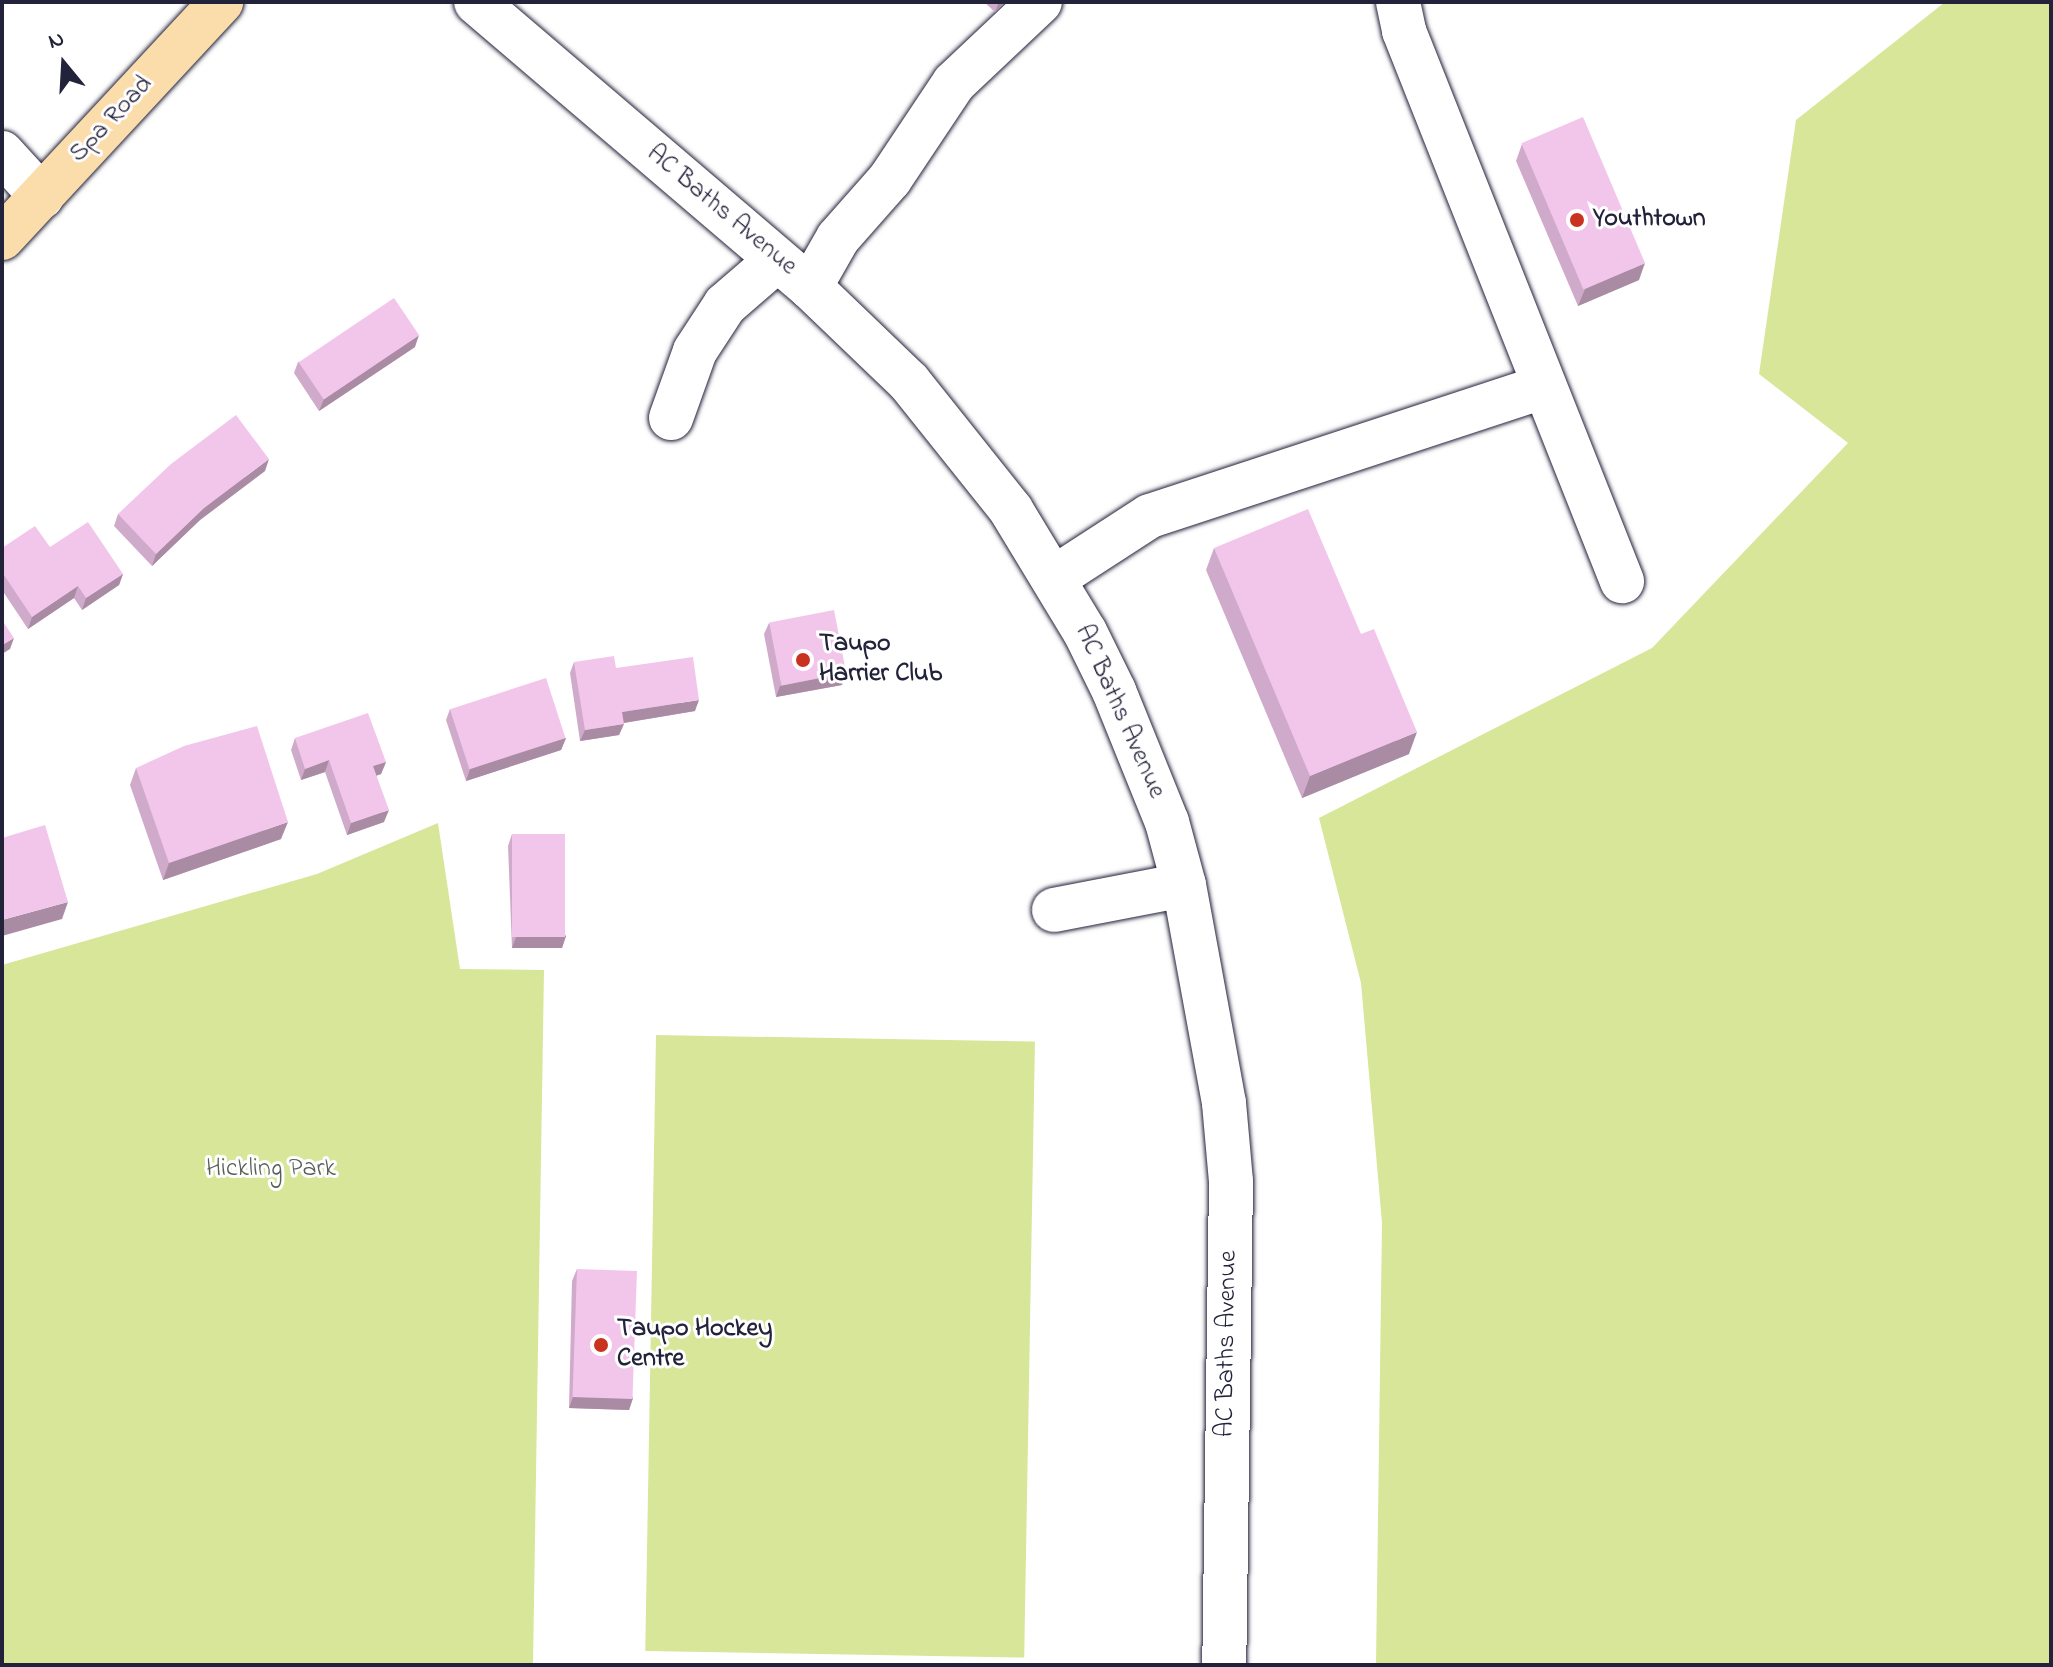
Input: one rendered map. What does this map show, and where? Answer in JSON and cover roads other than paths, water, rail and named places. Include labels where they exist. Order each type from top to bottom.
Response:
[{"type":"main road","name":"Spa Road","points":[[2,238],[221,2]]},
{"type":"street","name":"AC Baths Avenue","points":[[476,2],[794,273],[909,382],[961,443],[1054,578],[1139,749],[1184,885],[1214,1030],[1231,1181],[1224,1665]]},
{"type":"street","points":[[671,418],[695,351],[725,305],[794,273],[838,238],[890,179],[954,83],[1040,2]]},
{"type":"street","points":[[1396,12],[1622,581]]},
{"type":"street","points":[[2,153],[42,197]]},
{"type":"street","points":[[1054,578],[1150,516],[1543,387]]},
{"type":"street","points":[[1054,910],[1184,885]]},
{"type":"place","name":"Youthtown","points":[[1577,220]]},
{"type":"place","name":"Taupo Harrier Club","points":[[803,660]]},
{"type":"place","name":"Taupo Hockey Centre","points":[[601,1345]]},
{"type":"park label","name":"Hickling Park","points":[[271,1170]]}]
